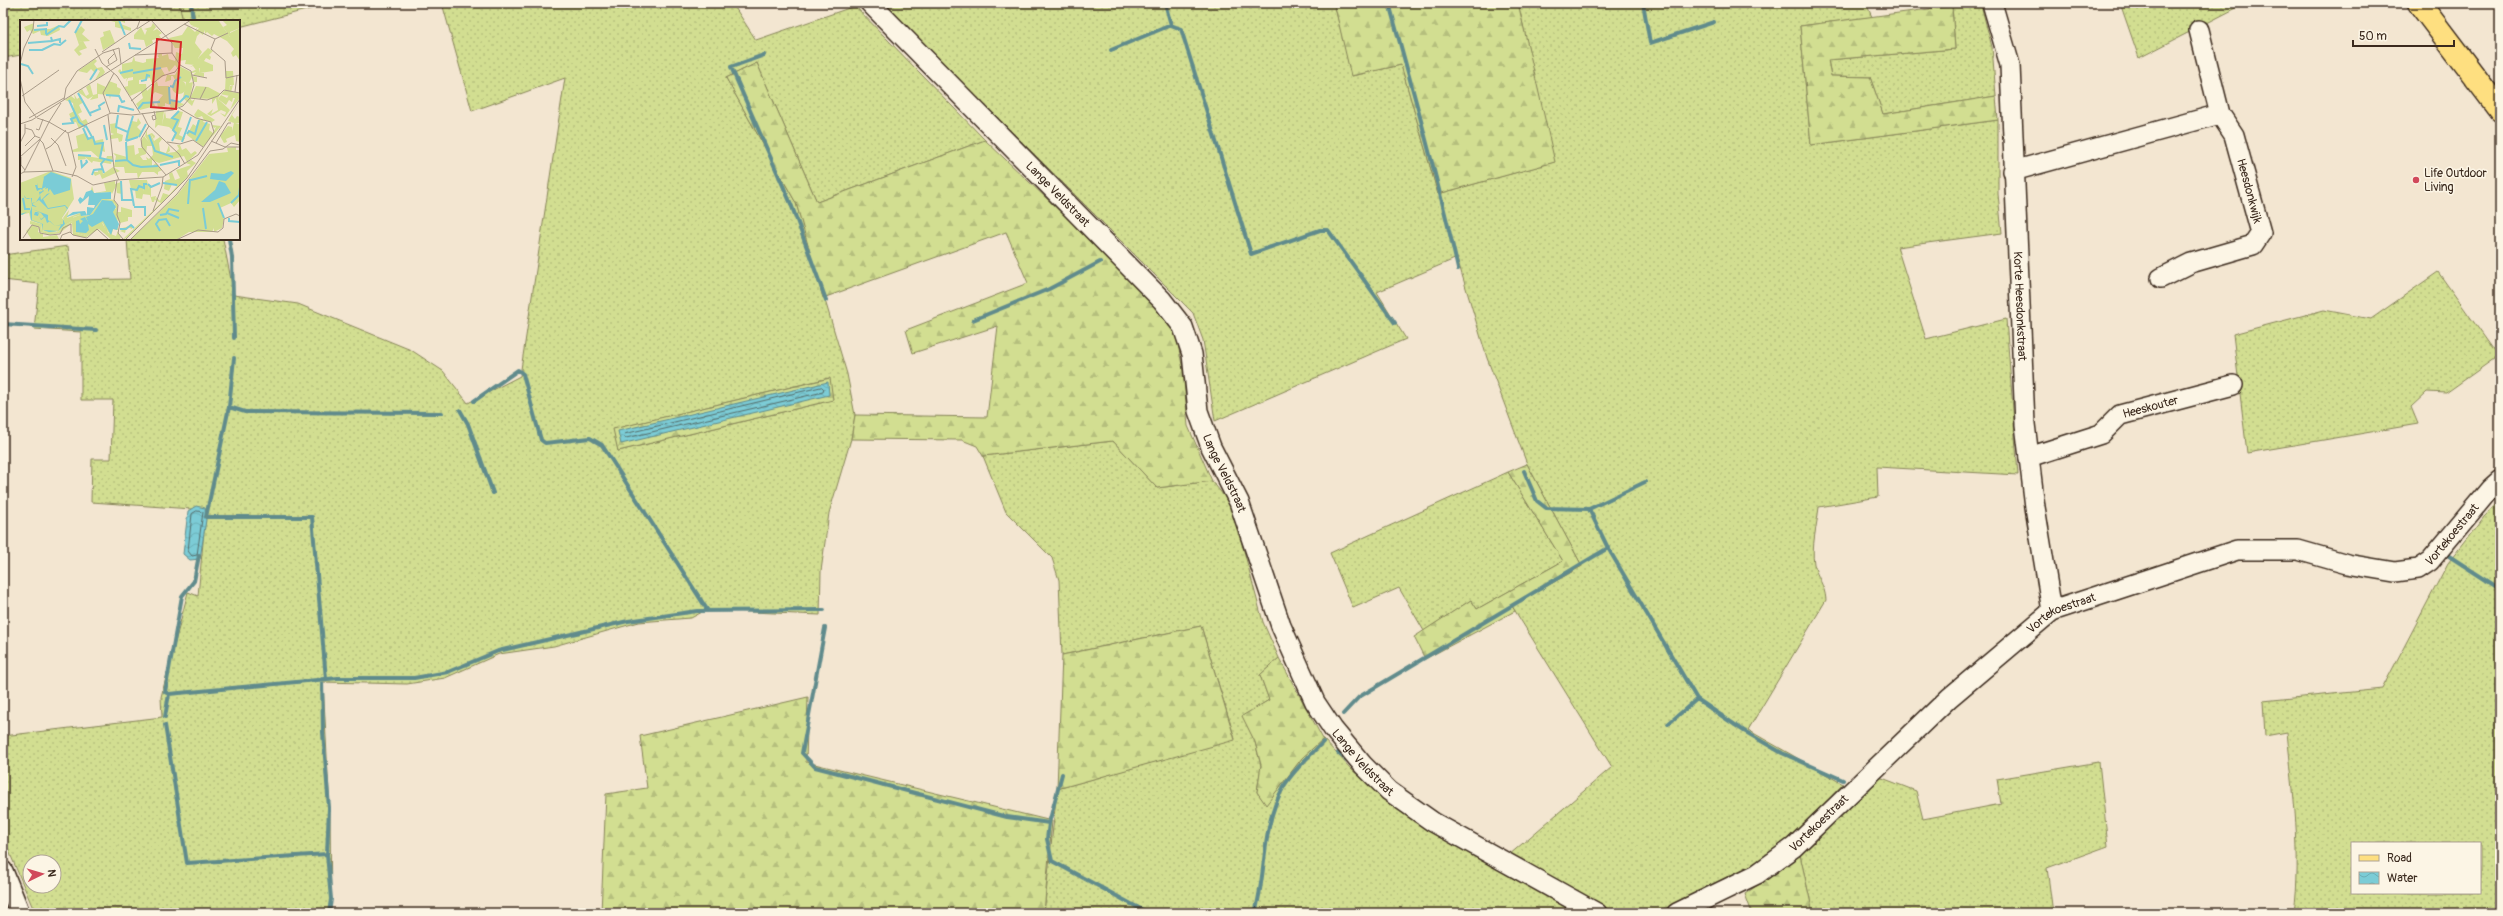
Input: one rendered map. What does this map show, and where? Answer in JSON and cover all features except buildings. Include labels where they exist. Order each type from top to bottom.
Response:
[{"type":"main road","points":[[2419,3],[2500,110]]},
{"type":"street","name":"Lange Veldstraat","points":[[870,3],[1162,300],[1183,327],[1192,354],[1198,411],[1211,447],[1239,502],[1281,626],[1315,702],[1333,729],[1363,765],[1389,791],[1433,822],[1597,913]]},
{"type":"street","name":"Korte Heesdonkstraat","points":[[1992,3],[2010,66],[2013,171],[2025,424],[2052,610]]},
{"type":"street","name":"Heesdonkwijk","points":[[2161,278],[2191,263],[2253,245],[2261,233],[2234,135],[2220,114],[2199,30]]},
{"type":"street","points":[[2013,171],[2220,114]]},
{"type":"street","name":"Heeskouter","points":[[2029,457],[2100,434],[2120,415],[2233,385]]},
{"type":"street","name":"Vortekoestraat","points":[[1678,913],[1758,874],[1794,847],[1949,698],[2052,610],[2237,550],[2298,550],[2347,564],[2388,571],[2418,569],[2430,561],[2490,489],[2500,480]]},
{"type":"street","points":[[3,871],[20,913]]},
{"type":"green space","points":[[3,3],[179,3],[183,20],[20,20],[20,55],[3,58]]},
{"type":"green space","points":[[179,3],[192,3],[195,20],[183,20]]},
{"type":"green space","points":[[192,3],[334,3],[240,27],[240,20],[195,20]]},
{"type":"green space","points":[[442,3],[732,3],[756,40],[855,6],[985,140],[817,202],[757,63],[726,78],[796,203],[847,374],[855,415],[851,439],[829,513],[821,571],[820,615],[706,610],[691,618],[639,622],[554,646],[499,654],[445,678],[407,684],[323,682],[330,811],[331,913],[35,913],[27,894],[62,894],[62,854],[22,854],[22,882],[3,837],[3,736],[162,717],[161,697],[188,592],[198,596],[206,510],[91,502],[92,459],[111,459],[113,400],[81,400],[81,332],[34,329],[39,284],[3,280],[3,255],[68,246],[72,280],[130,279],[127,240],[223,240],[234,295],[298,304],[411,350],[443,371],[468,403],[520,376],[565,78],[472,111]],"holes":[[[829,378],[833,400],[618,451],[614,429]]]},
{"type":"green space","points":[[883,3],[1334,3],[1352,76],[1401,65],[1438,194],[1554,162],[1518,3],[1866,3],[1872,17],[1800,26],[1811,145],[1998,120],[1998,194],[2002,233],[1897,247],[1926,339],[2006,319],[2018,475],[1877,467],[1878,497],[1819,507],[1813,557],[1815,569],[1824,590],[1826,600],[1748,730],[1843,784],[1789,841],[1762,861],[1687,900],[1652,913],[1622,913],[1602,908],[1509,855],[1612,767],[1512,606],[1582,566],[1527,464],[1487,358],[1457,258],[1377,292],[1406,339],[1215,421],[1203,340],[1193,313]]},
{"type":"green space","points":[[1334,3],[1518,3],[1555,162],[1438,194],[1401,65],[1351,76]]},
{"type":"green space","points":[[2120,3],[2246,3],[2139,58]]},
{"type":"green space","points":[[1981,5],[1992,47],[1996,96],[1883,114],[1870,77],[1831,76],[1828,60],[1955,49],[1952,6]]},
{"type":"green space","points":[[1952,6],[1955,49],[1828,60],[1831,76],[1870,77],[1883,114],[1996,96],[1998,120],[1811,145],[1800,26]]},
{"type":"green space","points":[[757,63],[817,202],[985,140],[1147,294],[1175,329],[1183,370],[1188,426],[1212,481],[1157,488],[1113,441],[983,456],[977,446],[962,440],[851,439],[855,415],[987,417],[998,326],[913,353],[906,330],[1028,283],[1006,232],[823,298],[796,203],[726,78]]},
{"type":"green space","points":[[2438,272],[2498,356],[2446,393],[2427,392],[2411,407],[2418,424],[2247,453],[2233,334],[2324,310],[2371,319]]},
{"type":"green space","points":[[830,378],[833,400],[618,451],[613,429]]},
{"type":"green space","points":[[1113,441],[1157,488],[1212,481],[1228,501],[1237,525],[1263,622],[1279,658],[1260,675],[1269,700],[1243,716],[1255,742],[1261,766],[1257,792],[1266,804],[1302,758],[1323,739],[1352,770],[1410,818],[1581,913],[1044,913],[1057,789],[1235,739],[1201,626],[1062,655],[1059,580],[1052,558],[1006,512],[983,456]]},
{"type":"green space","points":[[1527,464],[1582,566],[1512,606],[1515,611],[1425,659],[1414,637],[1471,600],[1477,609],[1563,561],[1508,472]]},
{"type":"green space","points":[[1508,472],[1563,561],[1477,609],[1471,600],[1424,631],[1399,588],[1353,608],[1330,553]]},
{"type":"green space","points":[[2500,500],[2500,913],[2294,913],[2297,845],[2287,732],[2265,736],[2263,701],[2382,689],[2448,563],[2484,517]]},
{"type":"green space","points":[[1201,626],[1235,740],[1057,789],[1062,655]]},
{"type":"green space","points":[[1279,658],[1323,739],[1302,758],[1266,805],[1257,792],[1261,765],[1255,742],[1242,716],[1269,700],[1260,675]]},
{"type":"green space","points":[[808,697],[806,762],[1052,821],[1044,913],[601,913],[606,794],[647,788],[640,736]]},
{"type":"green space","points":[[2099,762],[2108,846],[2047,868],[2053,913],[1813,913],[1800,855],[1877,776],[1916,791],[1923,819],[2001,804],[1997,779]]},
{"type":"green space","points":[[1800,855],[1813,913],[1752,913],[1745,894]]},
{"type":"water","points":[[828,382],[829,395],[621,444],[618,431]]},
{"type":"water","points":[[196,506],[205,508],[206,520],[200,559],[190,560],[183,554],[188,511]]},
{"type":"waterway","points":[[191,3],[193,20]]},
{"type":"waterway","points":[[1165,3],[1171,25]]},
{"type":"waterway","points":[[1389,3],[1434,168],[1458,269]]},
{"type":"waterway","points":[[1643,3],[1650,43],[1714,22]]},
{"type":"waterway","points":[[1111,50],[1171,25],[1181,29],[1251,254],[1320,230],[1328,230],[1395,323]]},
{"type":"waterway","points":[[764,55],[731,67],[791,204],[826,300]]},
{"type":"waterway","points":[[229,240],[232,257],[234,338]]},
{"type":"waterway","points":[[973,320],[1049,289],[1100,262]]},
{"type":"waterway","points":[[3,324],[96,330]]},
{"type":"waterway","points":[[206,517],[229,407],[234,358]]},
{"type":"waterway","points":[[474,401],[518,370],[523,374],[541,440],[545,443],[590,438],[602,445],[708,611]]},
{"type":"waterway","points":[[229,407],[245,412],[442,413]]},
{"type":"waterway","points":[[460,410],[468,424],[493,493]]},
{"type":"waterway","points":[[1524,471],[1537,501],[1546,508],[1589,509],[1608,548],[1697,699],[1744,731],[1782,753],[1843,780]]},
{"type":"waterway","points":[[1589,509],[1645,482]]},
{"type":"waterway","points":[[207,517],[312,517],[326,679]]},
{"type":"waterway","points":[[1343,714],[1359,697],[1608,548]]},
{"type":"waterway","points":[[165,717],[169,694],[165,692],[182,596],[194,581],[199,555]]},
{"type":"waterway","points":[[2449,556],[2500,589]]},
{"type":"waterway","points":[[169,694],[338,678],[414,678],[448,672],[498,651],[628,621],[697,611],[824,610]]},
{"type":"waterway","points":[[825,628],[802,753],[815,767],[1007,817],[1049,823],[1047,839],[1052,861],[1148,913]]},
{"type":"waterway","points":[[322,679],[323,732],[329,808],[327,854],[331,899],[329,913]]},
{"type":"waterway","points":[[1668,724],[1697,699]]},
{"type":"waterway","points":[[165,725],[187,863],[327,854]]},
{"type":"waterway","points":[[1255,913],[1259,897],[1271,818],[1276,803],[1291,776],[1323,742]]},
{"type":"waterway","points":[[1338,753],[1348,761]]},
{"type":"waterway","points":[[1049,823],[1062,774]]},
{"type":"place","name":"Life Outdoor Living","points":[[2416,180]]}]
